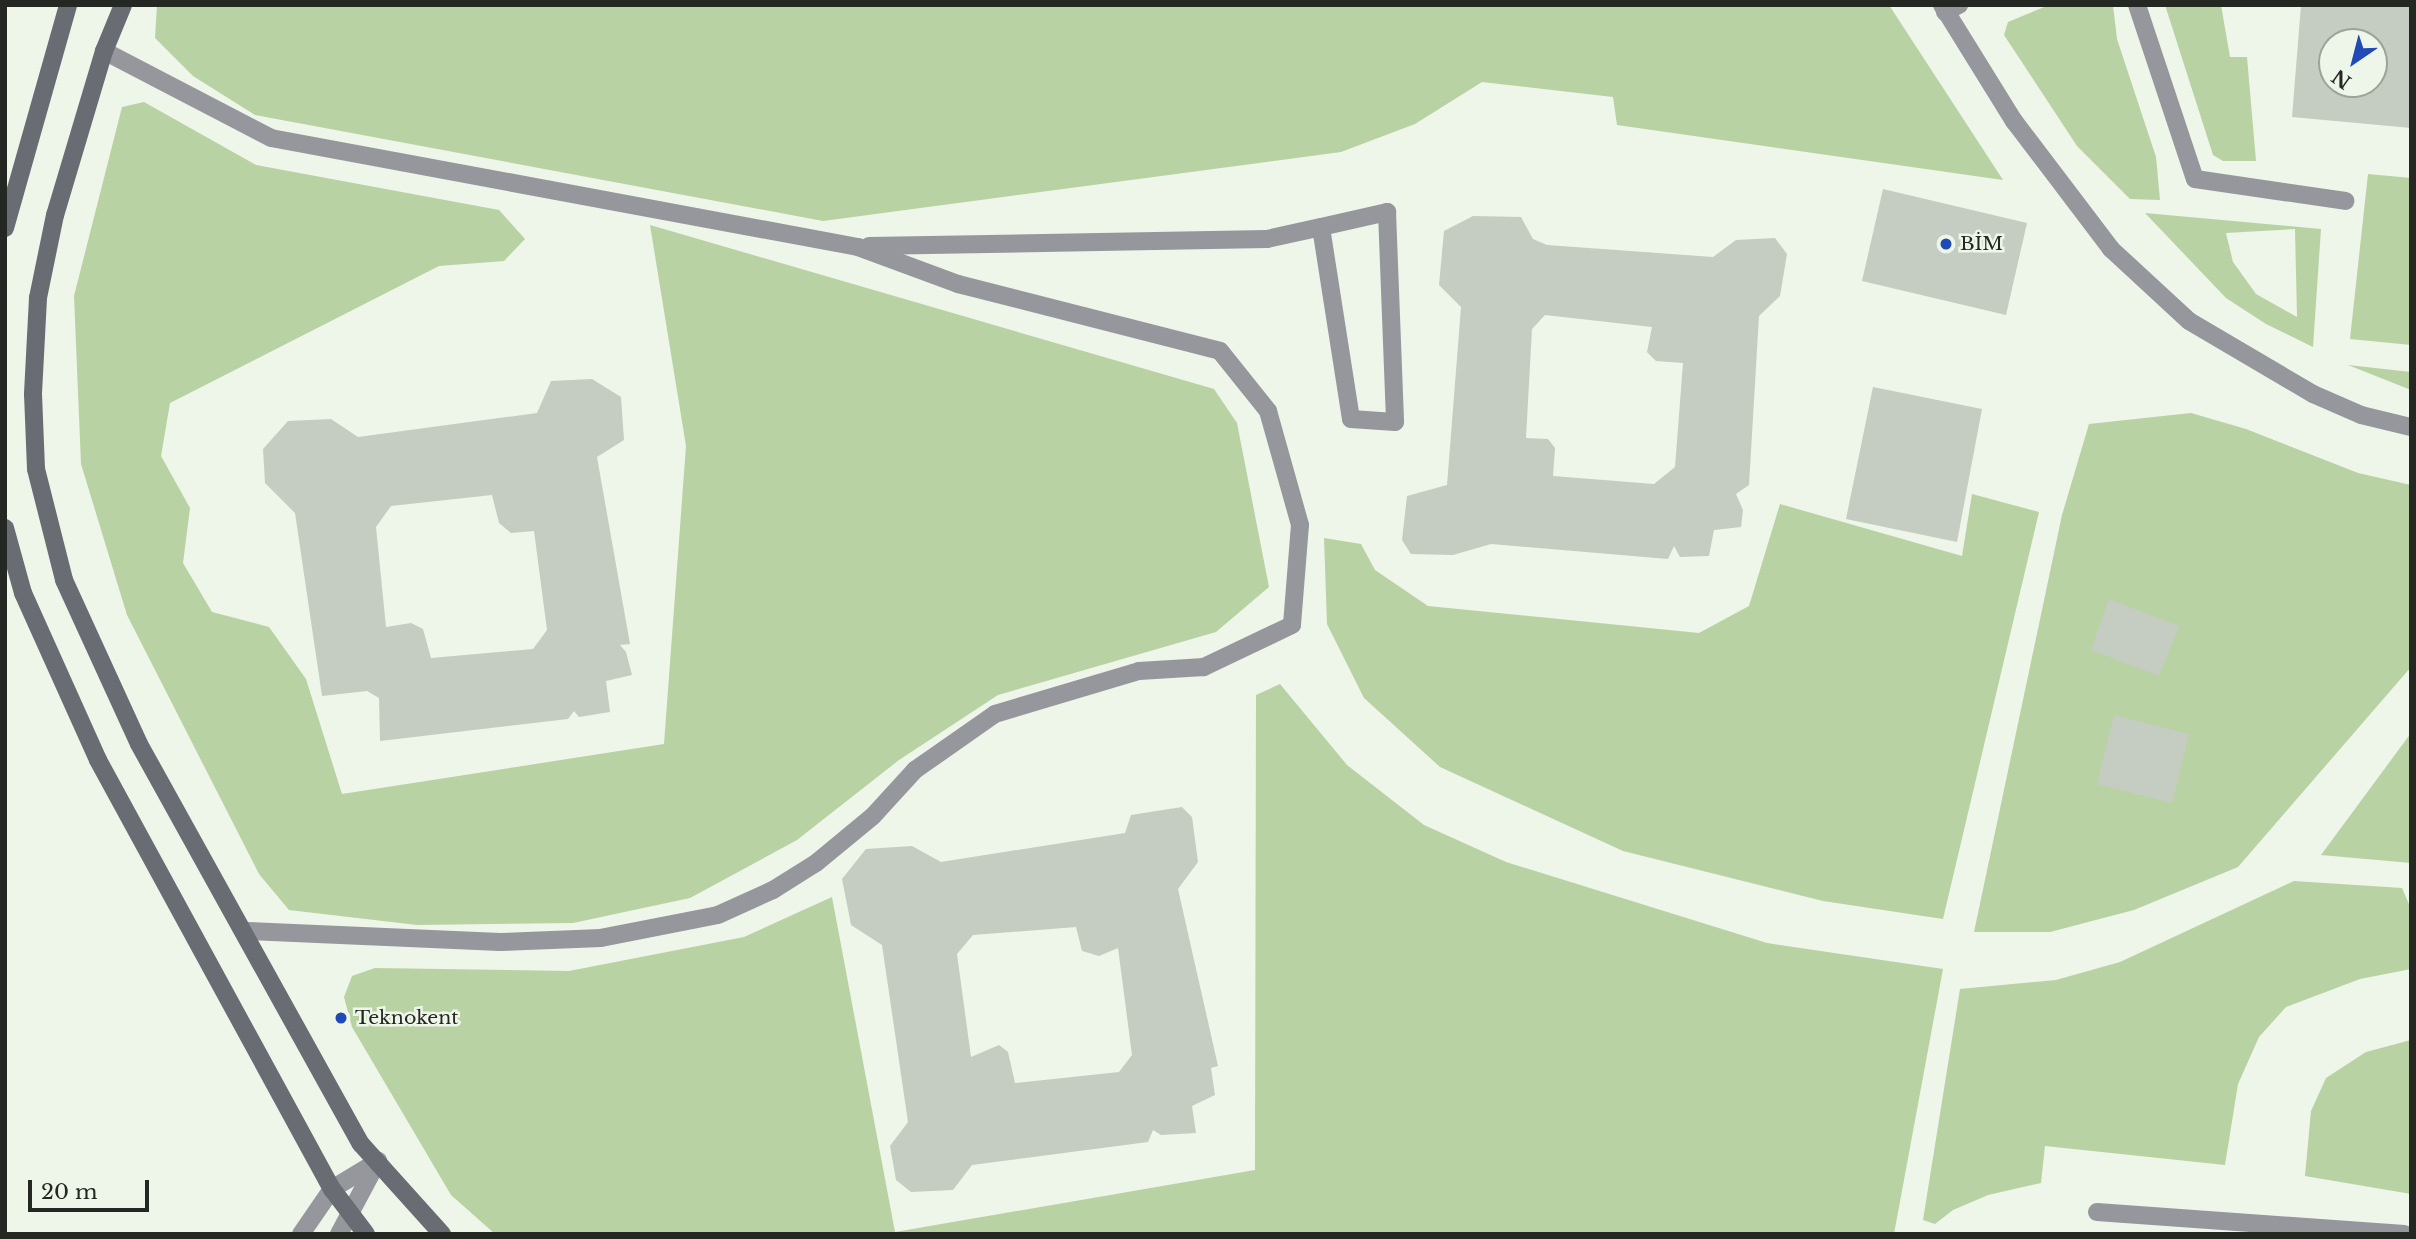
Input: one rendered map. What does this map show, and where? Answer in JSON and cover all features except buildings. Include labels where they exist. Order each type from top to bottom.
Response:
[{"type":"street","points":[[5,228],[68,5]]},
{"type":"street","points":[[123,5],[104,51],[55,215],[38,298],[33,394],[36,469],[64,580],[139,744],[361,1144],[442,1234]]},
{"type":"street","points":[[2137,5],[2195,180],[2345,201]]},
{"type":"street","points":[[1949,7],[2014,121],[2112,249],[2189,321],[2313,394],[2361,415],[2411,427]]},
{"type":"street","points":[[104,51],[271,138],[858,247],[958,284],[1220,351],[1268,411],[1300,525],[1292,625],[1205,667],[1139,671],[995,714],[915,770],[873,816],[816,863],[773,890],[718,915],[601,938],[500,942],[244,931]]},
{"type":"street","points":[[858,247],[1267,239],[1387,212],[1395,422],[1351,419],[1321,227]]},
{"type":"street","points":[[5,528],[23,593],[98,760],[332,1189],[348,1216],[366,1234]]},
{"type":"street","points":[[301,1234],[332,1189],[379,1161]]},
{"type":"street","points":[[340,1234],[379,1161]]},
{"type":"street","points":[[2097,1212],[2404,1234]]},
{"type":"green space","points":[[157,5],[1889,5],[2003,180],[1617,125],[1613,97],[1482,82],[1415,124],[1341,152],[823,221],[255,115],[193,76],[155,38]]},
{"type":"green space","points":[[2049,5],[2113,5],[2117,39],[2156,157],[2160,200],[2130,199],[2077,146],[2004,35],[2008,22]]},
{"type":"green space","points":[[2165,5],[2221,5],[2230,57],[2247,57],[2256,161],[2223,161],[2213,155]]},
{"type":"green space","points":[[144,102],[256,165],[499,210],[525,239],[504,261],[439,266],[170,403],[161,456],[190,508],[183,563],[212,612],[269,627],[306,679],[342,794],[664,744],[686,446],[650,225],[1214,389],[1237,423],[1269,587],[1216,632],[998,695],[899,760],[797,840],[690,898],[573,923],[417,925],[289,910],[259,874],[127,615],[81,464],[74,296],[122,107]]},
{"type":"green space","points":[[2368,174],[2411,178],[2411,345],[2350,339]]},
{"type":"green space","points":[[2145,213],[2321,229],[2313,347],[2266,324],[2226,298]],"holes":[[[2295,229],[2297,317],[2256,294],[2233,262],[2226,233]]]},
{"type":"green space","points":[[2348,365],[2411,372],[2411,390]]},
{"type":"green space","points":[[2191,413],[2246,429],[2358,473],[2411,485],[2411,667],[2238,867],[2134,910],[2050,932],[1974,932],[2062,515],[2089,424]]},
{"type":"green space","points":[[1972,494],[2039,512],[1943,919],[1823,901],[1623,851],[1440,767],[1364,698],[1327,624],[1324,538],[1361,544],[1375,570],[1428,606],[1699,633],[1749,606],[1780,504],[1962,556]]},
{"type":"green space","points":[[1280,684],[1347,765],[1424,825],[1506,862],[1767,943],[1943,969],[1894,1234],[495,1234],[451,1195],[352,1027],[344,997],[352,976],[375,968],[569,971],[744,937],[832,897],[895,1232],[1255,1170],[1256,695]]},
{"type":"green space","points":[[2411,733],[2411,863],[2321,855]]},
{"type":"green space","points":[[2294,881],[2402,888],[2411,909],[2411,969],[2360,979],[2286,1007],[2259,1037],[2238,1084],[2225,1165],[2045,1146],[2041,1183],[1988,1195],[1953,1210],[1935,1224],[1923,1220],[1960,989],[2056,980],[2120,962]]},
{"type":"green space","points":[[2411,1040],[2411,1194],[2305,1176],[2311,1111],[2326,1078],[2366,1052]]},
{"type":"place","name":"BİM","points":[[1946,244]]},
{"type":"place","name":"Teknokent","points":[[341,1018]]}]
